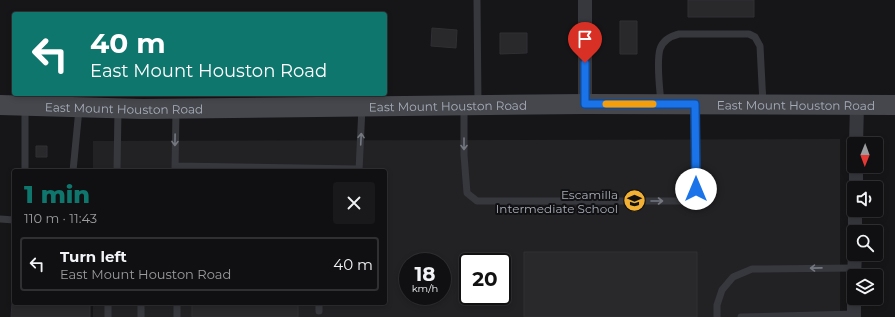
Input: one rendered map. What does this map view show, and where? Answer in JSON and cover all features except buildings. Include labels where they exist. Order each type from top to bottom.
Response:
[{"type":"main road","name":"East Mount Houston Road","points":[[0,105],[176,108],[585,104],[895,105]]},
{"type":"street","points":[[585,0],[585,104]]},
{"type":"street","points":[[856,137],[857,105]]},
{"type":"street","points":[[854,305],[854,316]]},
{"type":"lane","points":[[477,0],[471,105],[464,155],[467,193],[477,201],[684,201],[696,189],[695,104]]},
{"type":"lane","points":[[661,104],[659,68],[660,49],[666,39],[679,34],[749,34],[755,37],[760,46],[763,104]]},
{"type":"lane","points":[[25,106],[25,169]]},
{"type":"lane","points":[[359,169],[362,106]]},
{"type":"lane","points":[[73,169],[80,107]]},
{"type":"lane","points":[[117,169],[118,108]]},
{"type":"lane","points":[[175,169],[176,108]]},
{"type":"lane","points":[[0,219],[12,220]]},
{"type":"lane","points":[[717,317],[717,305],[722,290],[732,277],[752,269],[855,266]]},
{"type":"lane","points":[[108,305],[108,317]]},
{"type":"lane","points":[[141,305],[141,317]]},
{"type":"lane","points":[[177,317],[178,305]]},
{"type":"lane","points":[[319,305],[319,311]]},
{"type":"lane","points":[[741,317],[854,316]]},
{"type":"shaded area","name":"Escamilla Intermediate School","points":[[840,139],[840,317],[93,317],[93,305],[387,305],[387,169],[93,169],[93,141]]},
{"type":"slow traffic","points":[[606,104],[653,104]]},
{"type":"place","name":"Escamilla Intermediate School","points":[[634,201]]},
{"type":"route","points":[[585,63],[585,104],[695,104],[696,189]]}]
